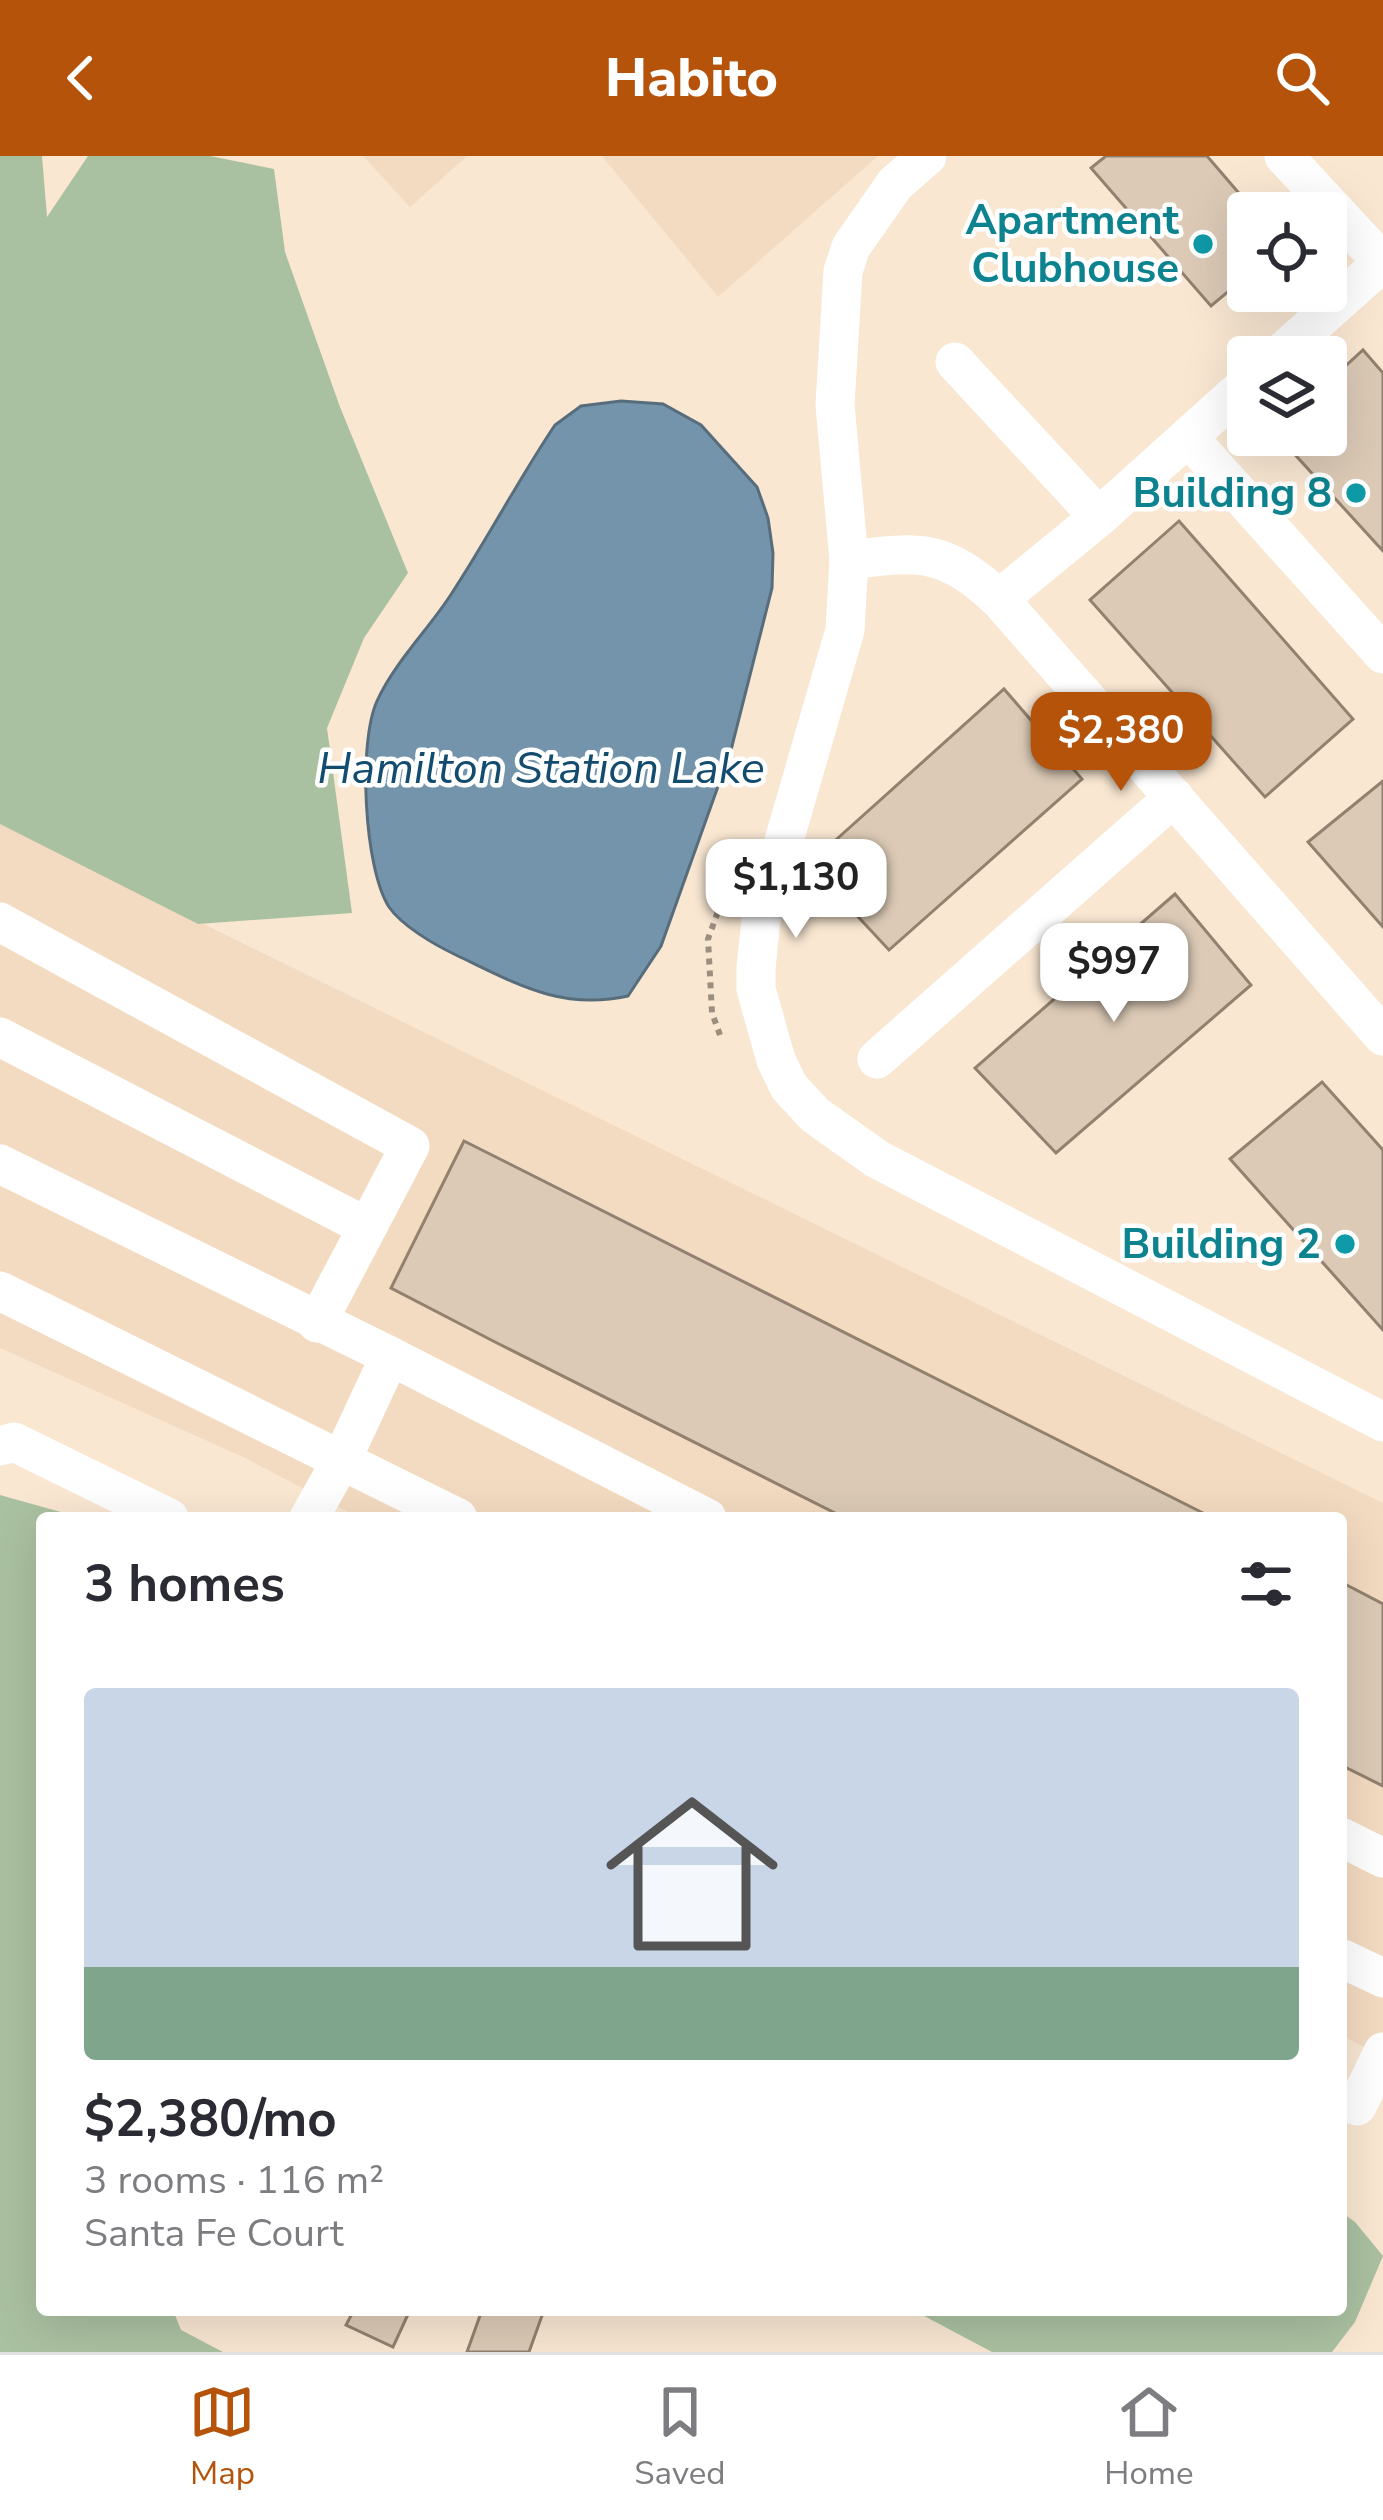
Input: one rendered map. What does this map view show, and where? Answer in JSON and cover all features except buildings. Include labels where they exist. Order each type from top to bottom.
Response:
[{"type":"street","points":[[927,156],[895,184],[851,248],[843,271],[835,405],[849,560],[845,630],[761,920],[756,989],[776,1060],[789,1087],[830,1126],[877,1159],[1383,1422]]},
{"type":"street","points":[[1284,156],[1383,262],[1300,336]]},
{"type":"street","points":[[955,362],[1099,517]]},
{"type":"street","points":[[999,599],[1227,402]]},
{"type":"street","points":[[1188,437],[1383,654]]},
{"type":"street","points":[[849,560],[934,556],[967,570],[999,599],[1383,1036]]},
{"type":"street","points":[[877,1059],[1174,797]]},
{"type":"street","points":[[0,922],[410,1146],[317,1323]]},
{"type":"street","points":[[0,1037],[367,1227]]},
{"type":"street","points":[[0,1164],[695,1512]]},
{"type":"street","points":[[0,1291],[446,1512]]},
{"type":"street","points":[[312,1512],[390,1356]]},
{"type":"street","points":[[0,1446],[14,1442],[157,1512]]},
{"type":"street","points":[[1347,1840],[1383,1858]]},
{"type":"street","points":[[1347,1961],[1383,1978]]},
{"type":"street","points":[[1360,2107],[1383,2052]]},
{"type":"path","points":[[720,1035],[712,1013],[708,939],[736,864]]},
{"type":"shaded area","points":[[363,156],[467,156],[410,207]]},
{"type":"shaded area","points":[[602,156],[878,156],[718,297]]},
{"type":"shaded area","points":[[0,824],[1383,1503],[1383,2057],[1347,2038],[1347,1512],[348,1512],[243,1457],[0,1348]]},
{"type":"green space","points":[[0,156],[42,156],[47,217],[88,156],[210,156],[274,169],[285,252],[340,407],[408,573],[364,638],[327,728],[352,913],[198,924],[0,824]]},
{"type":"green space","points":[[0,1495],[61,1512],[36,1512],[36,2316],[175,2316],[181,2330],[223,2352],[0,2352]]},
{"type":"green space","points":[[1347,2216],[1383,2256],[1355,2322],[1332,2352],[992,2352],[924,2316],[1347,2316]]},
{"type":"water","name":"Hamilton Station Lake","points":[[621,401],[663,404],[701,425],[757,487],[768,518],[772,588],[731,750],[661,946],[628,996],[581,1000],[539,992],[448,951],[410,928],[389,907],[369,836],[367,745],[384,687],[450,596],[555,425],[581,406]]},
{"type":"place","name":"Apartment Clubhouse","points":[[1203,244]]},
{"type":"place","name":"Building 8","points":[[1356,493]]},
{"type":"place","name":"Building 2","points":[[1345,1244]]}]
